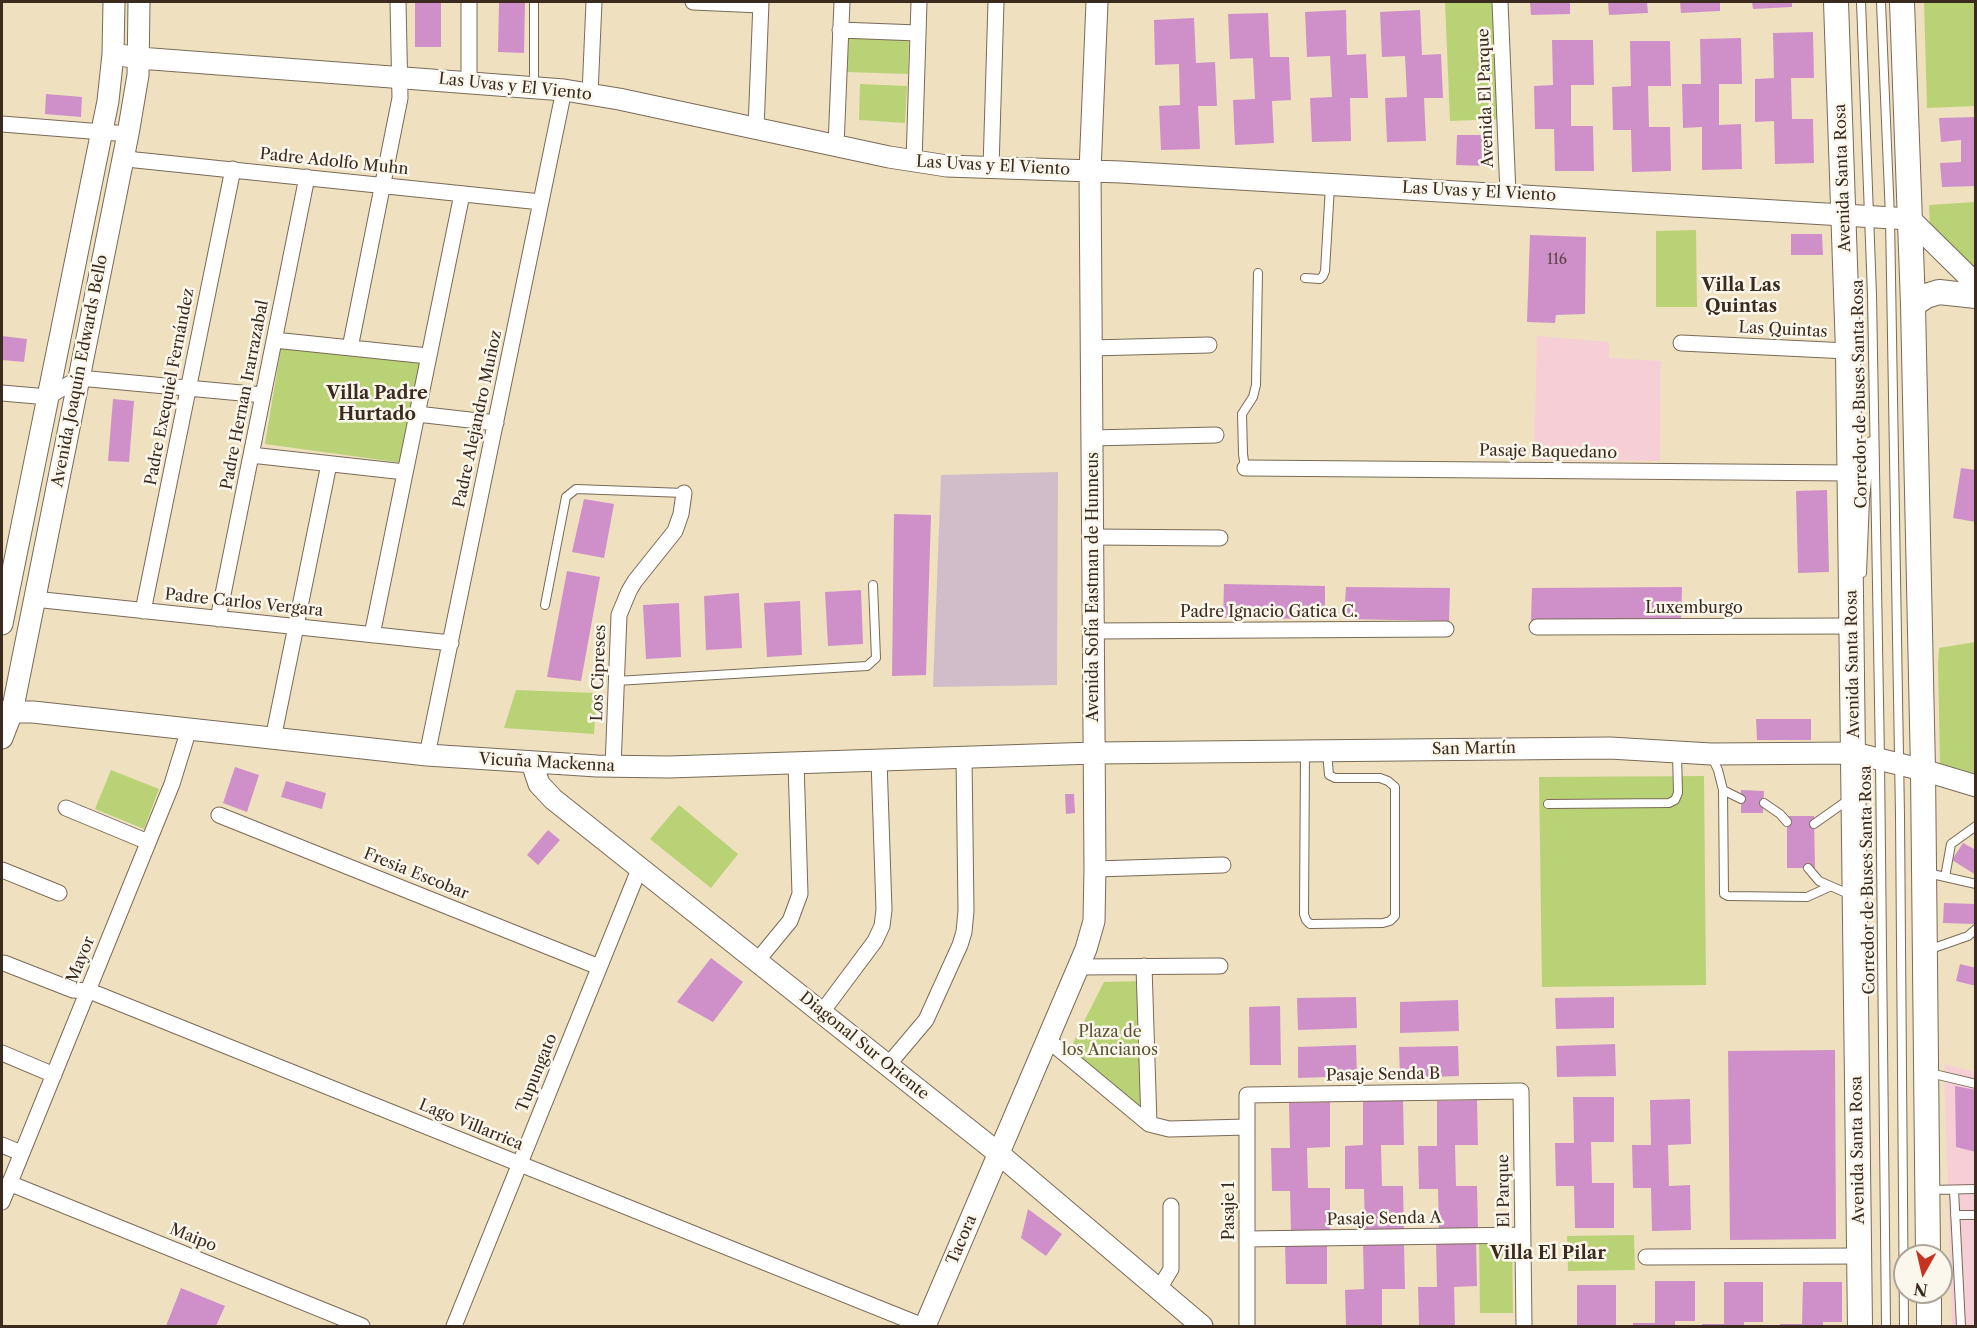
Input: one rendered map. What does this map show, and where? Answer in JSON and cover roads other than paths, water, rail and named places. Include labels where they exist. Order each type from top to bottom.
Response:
[{"type":"main road","name":"Avenida Santa Rosa","points":[[1836,2],[1848,351],[1860,1326]]},
{"type":"main road","points":[[1902,2],[1890,217],[1913,305],[1923,770],[1935,877],[1926,951],[1928,1244]]},
{"type":"main road","points":[[1913,305],[1932,294],[1947,292],[1976,296]]},
{"type":"main road","points":[[1929,1304],[1929,1326]]},
{"type":"street","name":"Avenida Joaquín Edwards Bello","points":[[2,624],[110,89],[114,2]]},
{"type":"street","name":"Avenida Joaquín Edwards Bello","points":[[2,738],[34,599],[128,134],[138,75],[139,2]]},
{"type":"street","points":[[350,348],[400,98],[398,2]]},
{"type":"street","points":[[469,2],[469,82]]},
{"type":"street","points":[[590,94],[594,2]]},
{"type":"street","points":[[693,2],[760,3],[756,129]]},
{"type":"street","points":[[836,146],[842,2]]},
{"type":"street","points":[[914,162],[919,2]]},
{"type":"street","points":[[991,168],[996,2]]},
{"type":"street","name":"Avenida Sofía Eastman de Hunneus","points":[[998,1153],[1086,949],[1094,921],[1090,171],[1097,2]]},
{"type":"street","name":"Avenida El Parque","points":[[1500,2],[1508,194]]},
{"type":"street","points":[[840,30],[918,33]]},
{"type":"street","name":"Las Uvas y El Viento","points":[[113,54],[564,90],[914,162],[947,166],[1090,171],[1890,217]]},
{"type":"street","name":"Padre Alejandro Muñoz","points":[[428,755],[564,90]]},
{"type":"street","points":[[2,124],[128,134]]},
{"type":"street","name":"Padre Adolfo Muhn","points":[[123,158],[541,202]]},
{"type":"street","name":"Padre Exequiel Fernández","points":[[143,611],[232,169]]},
{"type":"street","name":"Padre Hernan Irarrazabal","points":[[218,619],[307,177]]},
{"type":"street","points":[[372,635],[462,194]]},
{"type":"street","points":[[1890,217],[1976,284]]},
{"type":"street","points":[[274,340],[428,356]]},
{"type":"street","name":"Las Quintas","points":[[1681,343],[1848,351]]},
{"type":"street","points":[[1091,348],[1209,345]]},
{"type":"street","points":[[2,393],[48,396],[79,378],[263,395]]},
{"type":"street","points":[[417,414],[496,423]]},
{"type":"street","points":[[1092,438],[1216,435]]},
{"type":"street","points":[[251,455],[405,472]]},
{"type":"street","points":[[273,739],[329,464]]},
{"type":"street","name":"Pasaje Baquedano","points":[[1245,468],[1850,473]]},
{"type":"street","name":"Los Cipreses","points":[[613,767],[617,627],[623,603],[635,581],[675,531],[681,514],[684,493]]},
{"type":"street","points":[[1093,537],[1220,538]]},
{"type":"street","name":"Padre Carlos Vergara","points":[[34,599],[451,643]]},
{"type":"street","name":"Luxemburgo","points":[[1537,627],[1852,626]]},
{"type":"street","name":"Padre Ignacio Gatica C.","points":[[1093,631],[1446,629]]},
{"type":"street","name":"Vicuña Mackenna","points":[[7,712],[41,713],[428,755],[613,767],[1094,753]]},
{"type":"street","name":"Mayor","points":[[2,1202],[180,763],[189,729]]},
{"type":"street","name":"San Martín","points":[[1094,753],[1610,748],[1711,754],[1854,753]]},
{"type":"street","points":[[1854,753],[1976,786]]},
{"type":"street","points":[[888,1065],[926,1020],[964,932],[966,911],[964,757]]},
{"type":"street","points":[[822,1012],[875,941],[882,927],[884,910],[879,760]]},
{"type":"street","points":[[758,961],[790,921],[800,894],[796,762]]},
{"type":"street","name":"Diagonal Sur Oriente","points":[[532,763],[534,774],[545,792],[998,1153],[1202,1326]]},
{"type":"street","points":[[66,808],[148,842]]},
{"type":"street","name":"Fresia Escobar","points":[[219,815],[599,967]]},
{"type":"street","points":[[1095,869],[1223,865]]},
{"type":"street","name":"Tupungato","points":[[454,1326],[639,867]]},
{"type":"street","points":[[2,870],[58,893]]},
{"type":"street","name":"Lago Villarrica","points":[[4,963],[73,990],[88,991],[924,1326]]},
{"type":"street","points":[[1144,966],[1149,1124]]},
{"type":"street","points":[[1078,967],[1220,966]]},
{"type":"street","points":[[1048,1040],[1149,1124],[1169,1129],[1247,1127]]},
{"type":"street","points":[[2,1053],[54,1074]]},
{"type":"street","name":"Pasaje Senda B","points":[[1247,1095],[1521,1091]]},
{"type":"street","name":"El Parque","points":[[1521,1091],[1524,1326]]},
{"type":"street","name":"Pasaje 1","points":[[1247,1095],[1247,1326]]},
{"type":"street","points":[[2,1145],[21,1153]]},
{"type":"street","name":"Tacora","points":[[924,1326],[998,1153]]},
{"type":"street","name":"Maipo","points":[[9,1183],[362,1326]]},
{"type":"street","points":[[1159,1289],[1171,1269],[1171,1206]]},
{"type":"street","name":"Pasaje Senda A","points":[[1247,1239],[1523,1235]]},
{"type":"street","points":[[1646,1257],[1859,1256]]},
{"type":"lane","points":[[534,2],[534,87]]},
{"type":"lane","name":"Corredor de Buses Santa Rosa","points":[[1861,2],[1890,217],[1874,413],[1889,761],[1904,1326]]},
{"type":"lane","name":"Corredor de Buses Santa Rosa","points":[[1881,2],[1890,217],[1886,1326]]},
{"type":"lane","points":[[1305,278],[1320,279],[1325,271],[1330,184]]},
{"type":"lane","points":[[1245,468],[1242,454],[1242,414],[1253,397],[1256,385],[1258,273]]},
{"type":"lane","points":[[1852,626],[1861,583],[1865,499],[1874,413]]},
{"type":"lane","points":[[545,605],[566,497],[576,489],[684,493]]},
{"type":"lane","points":[[616,681],[867,666],[876,658],[873,585]]},
{"type":"lane","points":[[1305,751],[1304,914],[1306,920],[1310,924],[1390,921],[1395,916],[1395,786],[1380,778],[1335,778],[1329,775],[1327,751]]},
{"type":"lane","points":[[1548,804],[1669,803],[1676,800],[1678,793],[1677,752]]},
{"type":"lane","points":[[1711,754],[1723,790],[1724,894],[1728,897],[1807,897],[1829,887]]},
{"type":"lane","points":[[1723,790],[1741,799]]},
{"type":"lane","points":[[1814,824],[1854,795]]},
{"type":"lane","points":[[1764,803],[1787,822]]},
{"type":"lane","points":[[1976,826],[1951,844],[1935,877],[1976,884]]},
{"type":"lane","points":[[1808,868],[1814,877],[1829,887],[1855,898]]},
{"type":"lane","points":[[1926,951],[1968,936],[1976,929]]},
{"type":"lane","points":[[1927,1072],[1976,1084]]},
{"type":"lane","points":[[1928,1190],[1976,1190]]},
{"type":"lane","points":[[1954,1190],[1961,1326]]},
{"type":"lane","points":[[1955,1215],[1976,1215]]},
{"type":"district","name":"Villa Las Quintas","points":[[1741,296]]},
{"type":"district","name":"Villa Padre Hurtado","points":[[377,404]]},
{"type":"district","name":"Villa El Pilar","points":[[1548,1254]]},
{"type":"park label","name":"Plaza de los Ancianos","points":[[1110,1041]]}]
